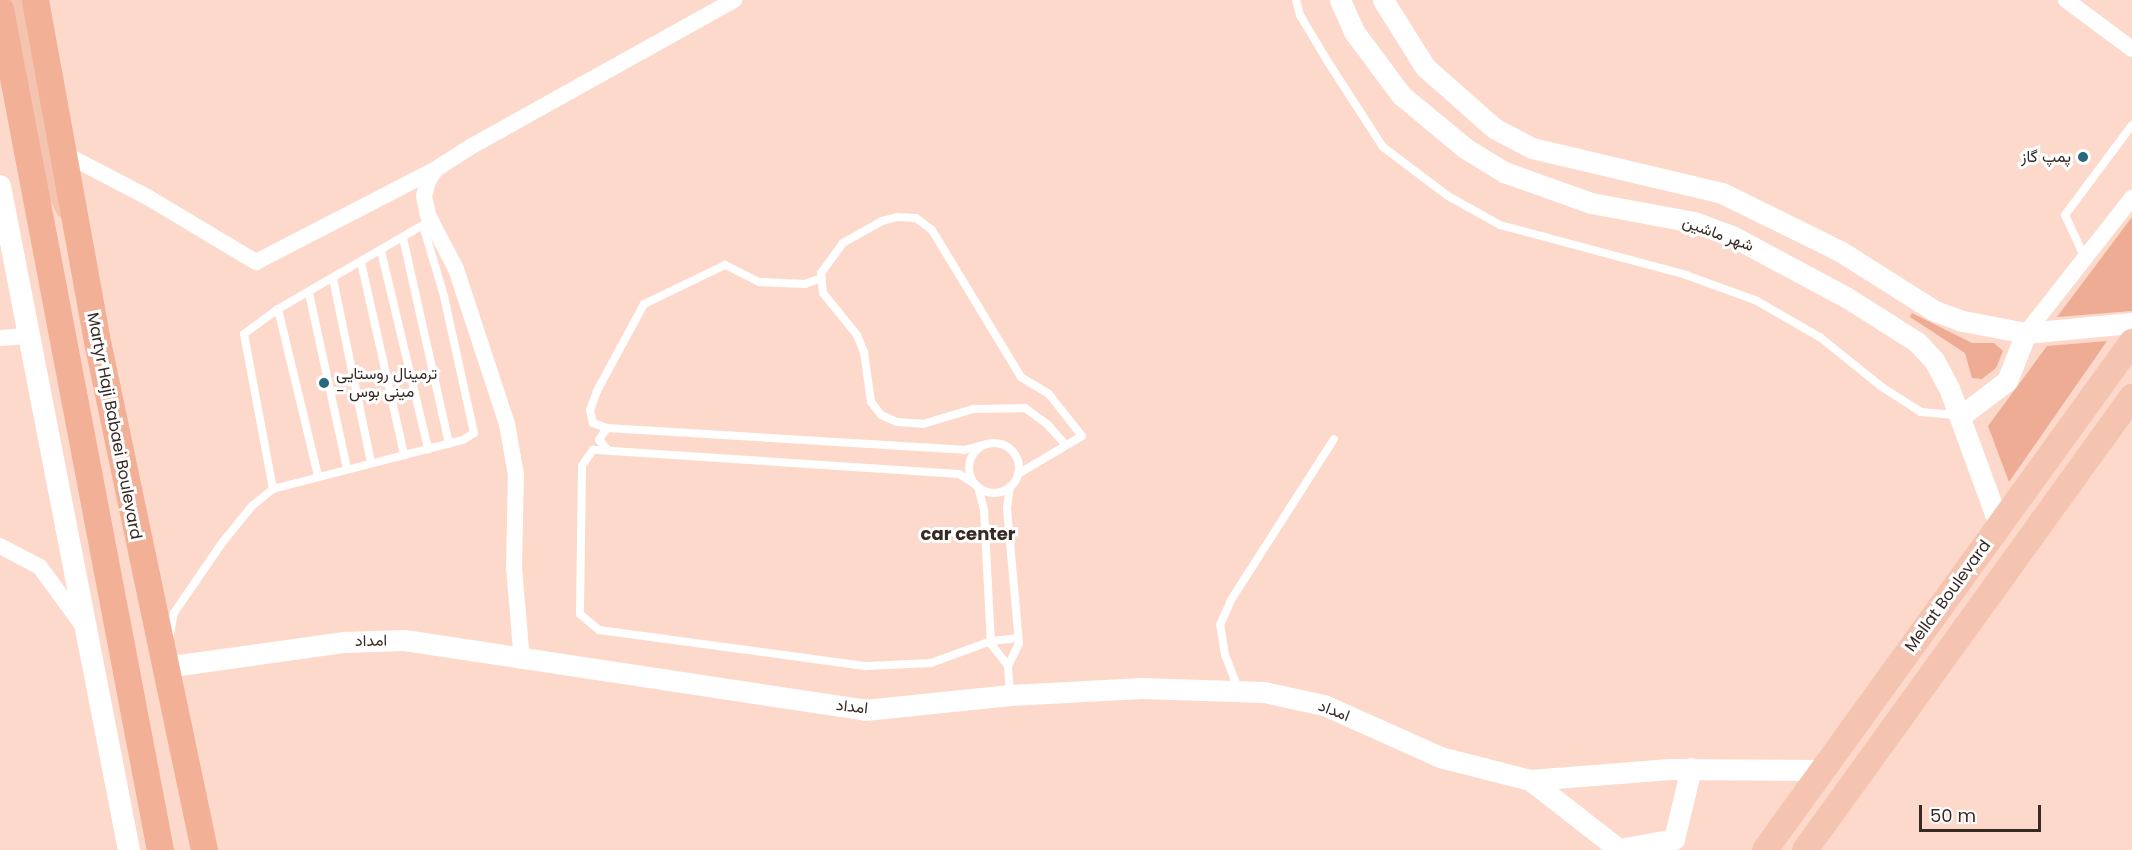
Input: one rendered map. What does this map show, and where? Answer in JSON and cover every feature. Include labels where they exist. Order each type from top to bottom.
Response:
[{"type":"highway","name":"Martyr Haji Babaei Boulevard","points":[[35,0],[76,223],[204,850]]},
{"type":"highway","name":"Martyr Haji Babaei Boulevard","points":[[0,9],[8,91],[62,334],[160,850]]},
{"type":"main road","points":[[18,0],[50,170],[76,223]]},
{"type":"main road","points":[[0,186],[129,850]]},
{"type":"main road","points":[[28,336],[62,334]]},
{"type":"main road","name":"Mellat Boulevard","points":[[1765,850],[2132,342]]},
{"type":"main road","name":"Mellat Boulevard","points":[[1808,848],[2132,397]]},
{"type":"street","points":[[63,153],[149,198],[256,262],[436,169],[734,0]]},
{"type":"street","name":"شهر ماشین","points":[[1340,0],[1355,33],[1401,95],[1465,148],[1504,172],[1591,203],[1694,222],[1783,261],[1917,342],[1934,360],[1962,416],[1999,525]]},
{"type":"street","points":[[1383,0],[1425,67],[1494,128],[1532,148],[1722,194],[1840,251],[1935,310],[1994,330],[2026,333],[2132,324]]},
{"type":"street","points":[[2066,0],[2132,49]]},
{"type":"street","points":[[436,169],[424,196],[428,214],[456,269],[493,372],[516,475],[514,567],[522,661]]},
{"type":"street","points":[[1962,416],[2007,381],[2026,333],[2132,198]]},
{"type":"street","points":[[0,338],[28,336]]},
{"type":"street","points":[[0,546],[40,567],[86,631]]},
{"type":"street","name":"امداد","points":[[165,667],[344,642],[404,640],[522,661],[865,710],[1010,696],[1141,688],[1264,692],[1324,705],[1440,757],[1530,780]]},
{"type":"street","points":[[1530,780],[1691,768],[1822,770]]},
{"type":"street","points":[[1530,780],[1619,850],[1680,845],[1691,768]]},
{"type":"lane","points":[[1296,0],[1300,15],[1383,147],[1448,196],[1500,225],[1686,275],[1757,302],[1821,338],[1882,387],[1921,412],[1962,416]]},
{"type":"lane","points":[[2085,258],[2065,215],[2132,125]]},
{"type":"lane","points":[[1010,696],[1008,666],[1018,638],[1007,508],[1010,487],[1018,474],[1066,446],[1082,436],[1049,394],[1021,376],[951,257],[932,230],[916,219],[889,219],[861,231],[830,259],[822,278],[823,293],[857,335],[864,352],[871,402],[881,415],[897,422],[923,424],[973,409],[1025,408],[1047,424],[1066,446]]},
{"type":"lane","points":[[165,667],[174,613],[222,543],[252,506],[273,489],[449,444],[474,433],[444,296],[423,225],[278,309],[244,334],[273,489]]},
{"type":"lane","points":[[403,238],[449,444]]},
{"type":"lane","points":[[381,251],[428,449]]},
{"type":"lane","points":[[361,262],[404,455]]},
{"type":"lane","points":[[822,278],[805,285],[759,282],[725,265],[644,304],[590,410],[593,423],[607,428],[964,450],[986,444],[1001,444],[1014,453],[1018,474]]},
{"type":"lane","points":[[333,279],[371,463]]},
{"type":"lane","points":[[309,293],[347,469]]},
{"type":"lane","points":[[278,309],[318,476]]},
{"type":"lane","points":[[607,428],[599,440],[608,450]]},
{"type":"lane","points":[[1239,691],[1225,655],[1220,625],[1231,600],[1334,439]]},
{"type":"lane","points":[[986,444],[970,462],[984,510],[991,641],[1008,666]]},
{"type":"lane","points":[[1010,487],[994,493],[977,486],[959,474],[593,450],[582,466],[580,614],[598,630],[867,666],[931,663],[991,641],[1018,638]]},
{"type":"shaded area","points":[[2132,217],[2132,311],[2057,317]]},
{"type":"shaded area","points":[[1912,313],[1972,343],[1994,343],[2003,351],[1996,368],[1982,379],[1972,378],[1965,353],[1910,317]]},
{"type":"shaded area","points":[[2107,341],[2009,482],[1988,426],[2047,346]]},
{"type":"place","name":"پمپ گاز","points":[[2083,157]]},
{"type":"place","name":"ترمینال روستایی - مینی بوس","points":[[324,383]]},
{"type":"district","name":"car center","points":[[968,534]]}]
